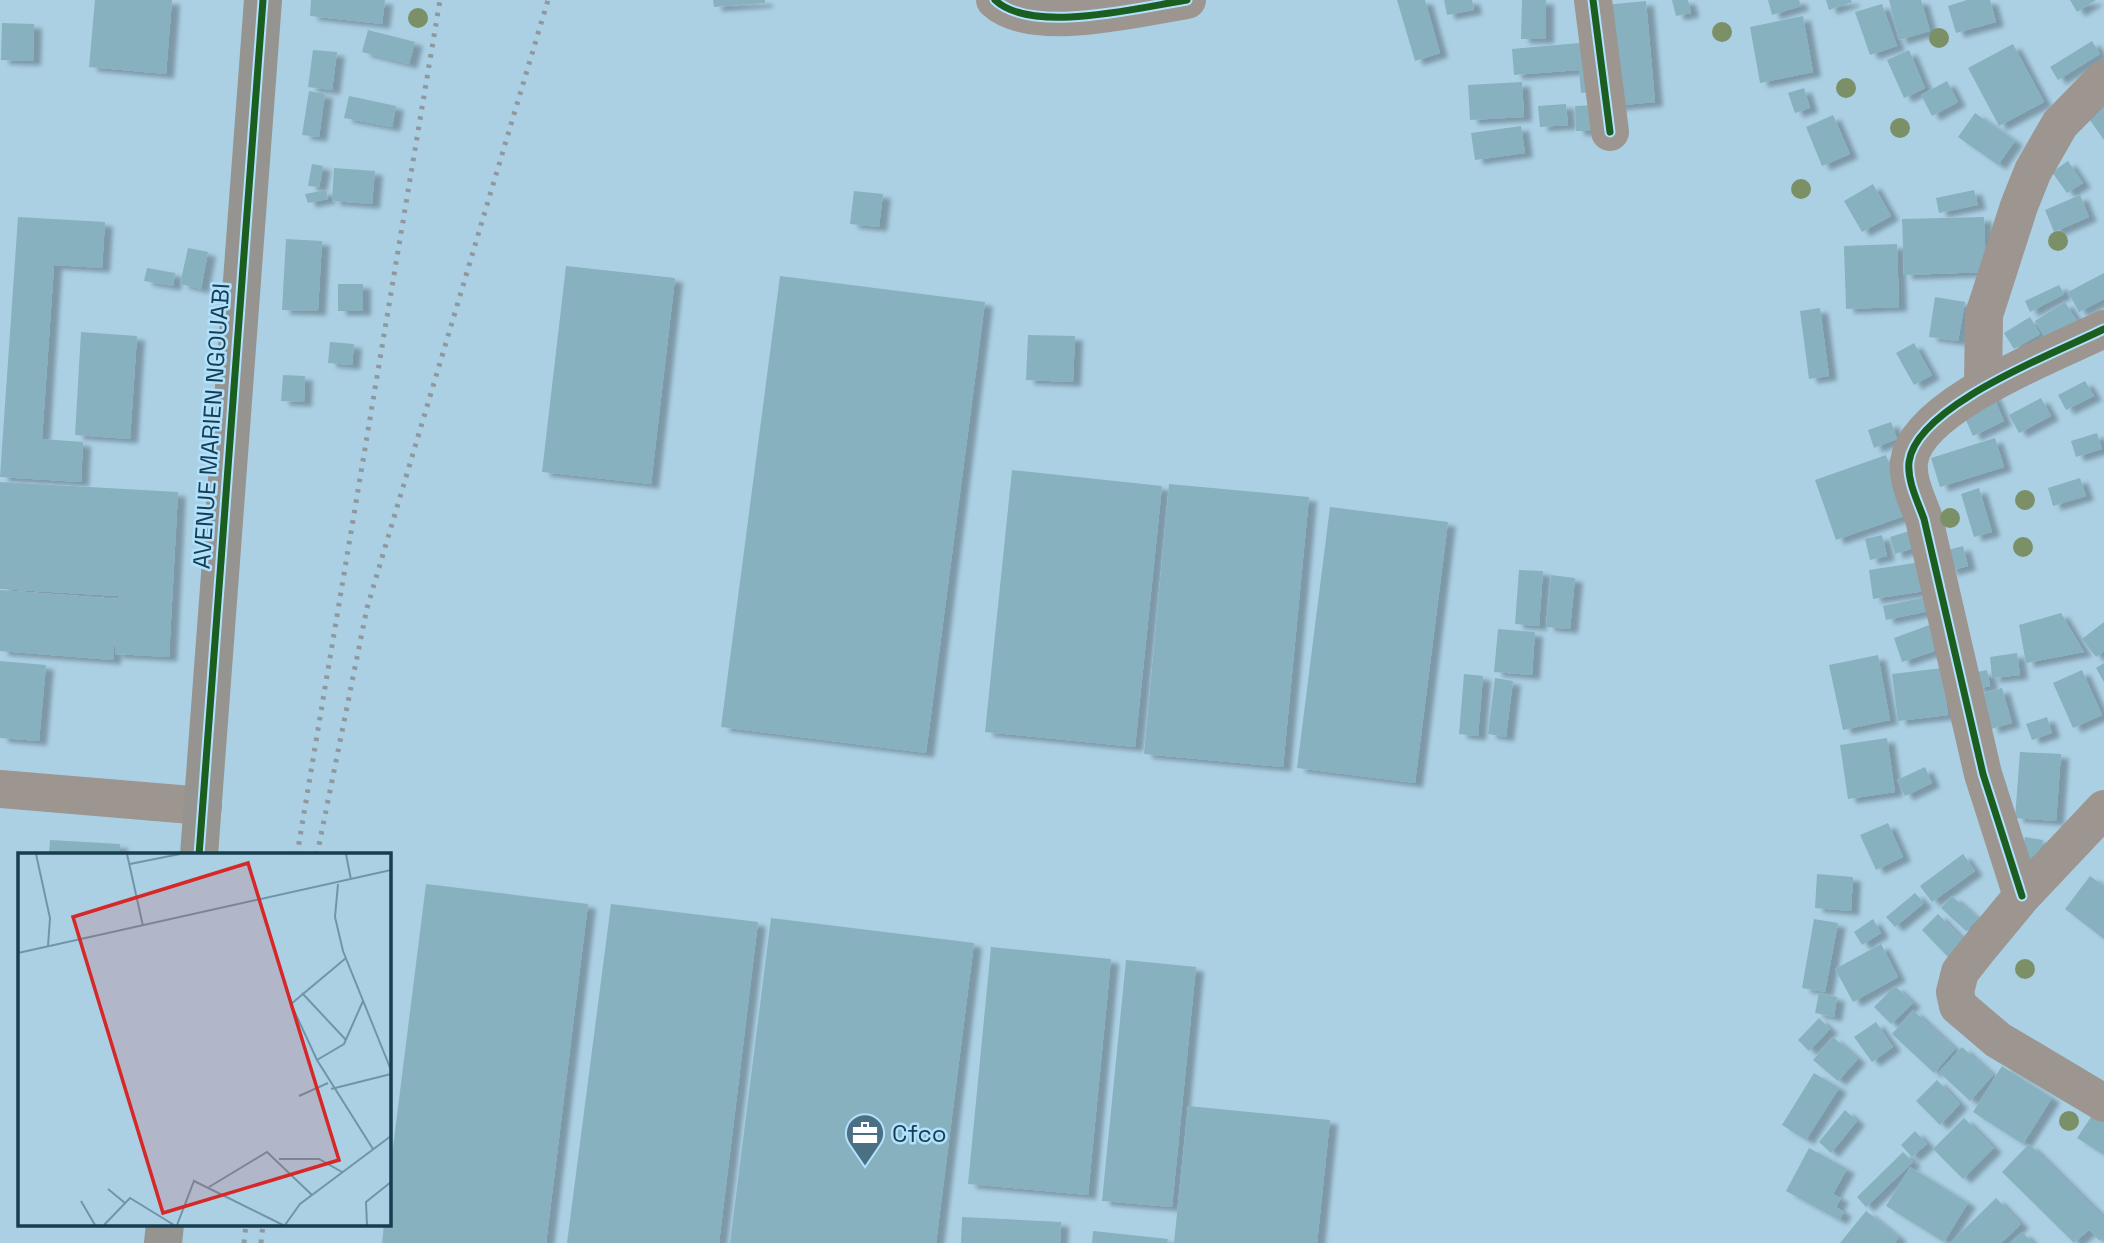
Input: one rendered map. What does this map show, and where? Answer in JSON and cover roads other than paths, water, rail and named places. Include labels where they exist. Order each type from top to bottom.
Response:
[{"type":"street","name":"AVENUE MARIEN NGOUABI","points":[[199,853],[263,0]]},
{"type":"street","points":[[995,0],[1014,10],[1059,18],[1187,0]]},
{"type":"street","points":[[1592,0],[1610,132]]},
{"type":"street","points":[[1983,385],[1984,315],[2019,206],[2034,171],[2060,124],[2104,79]]},
{"type":"street","points":[[2022,896],[1983,774],[1924,519],[1912,486],[1909,463],[1913,449],[1925,432],[1983,385],[2104,329]]},
{"type":"street","points":[[0,789],[203,806]]},
{"type":"street","points":[[2104,809],[2022,896],[1959,972],[1955,999],[1958,1006],[1998,1040],[2104,1103]]},
{"type":"railway","points":[[297,853],[440,0]]},
{"type":"railway","points":[[317,853],[367,608],[548,0]]},
{"type":"railway","points":[[244,1243],[246,1226]]},
{"type":"railway","points":[[261,1243],[263,1226]]},
{"type":"place","name":"Cfco","points":[[865,1167]]}]
